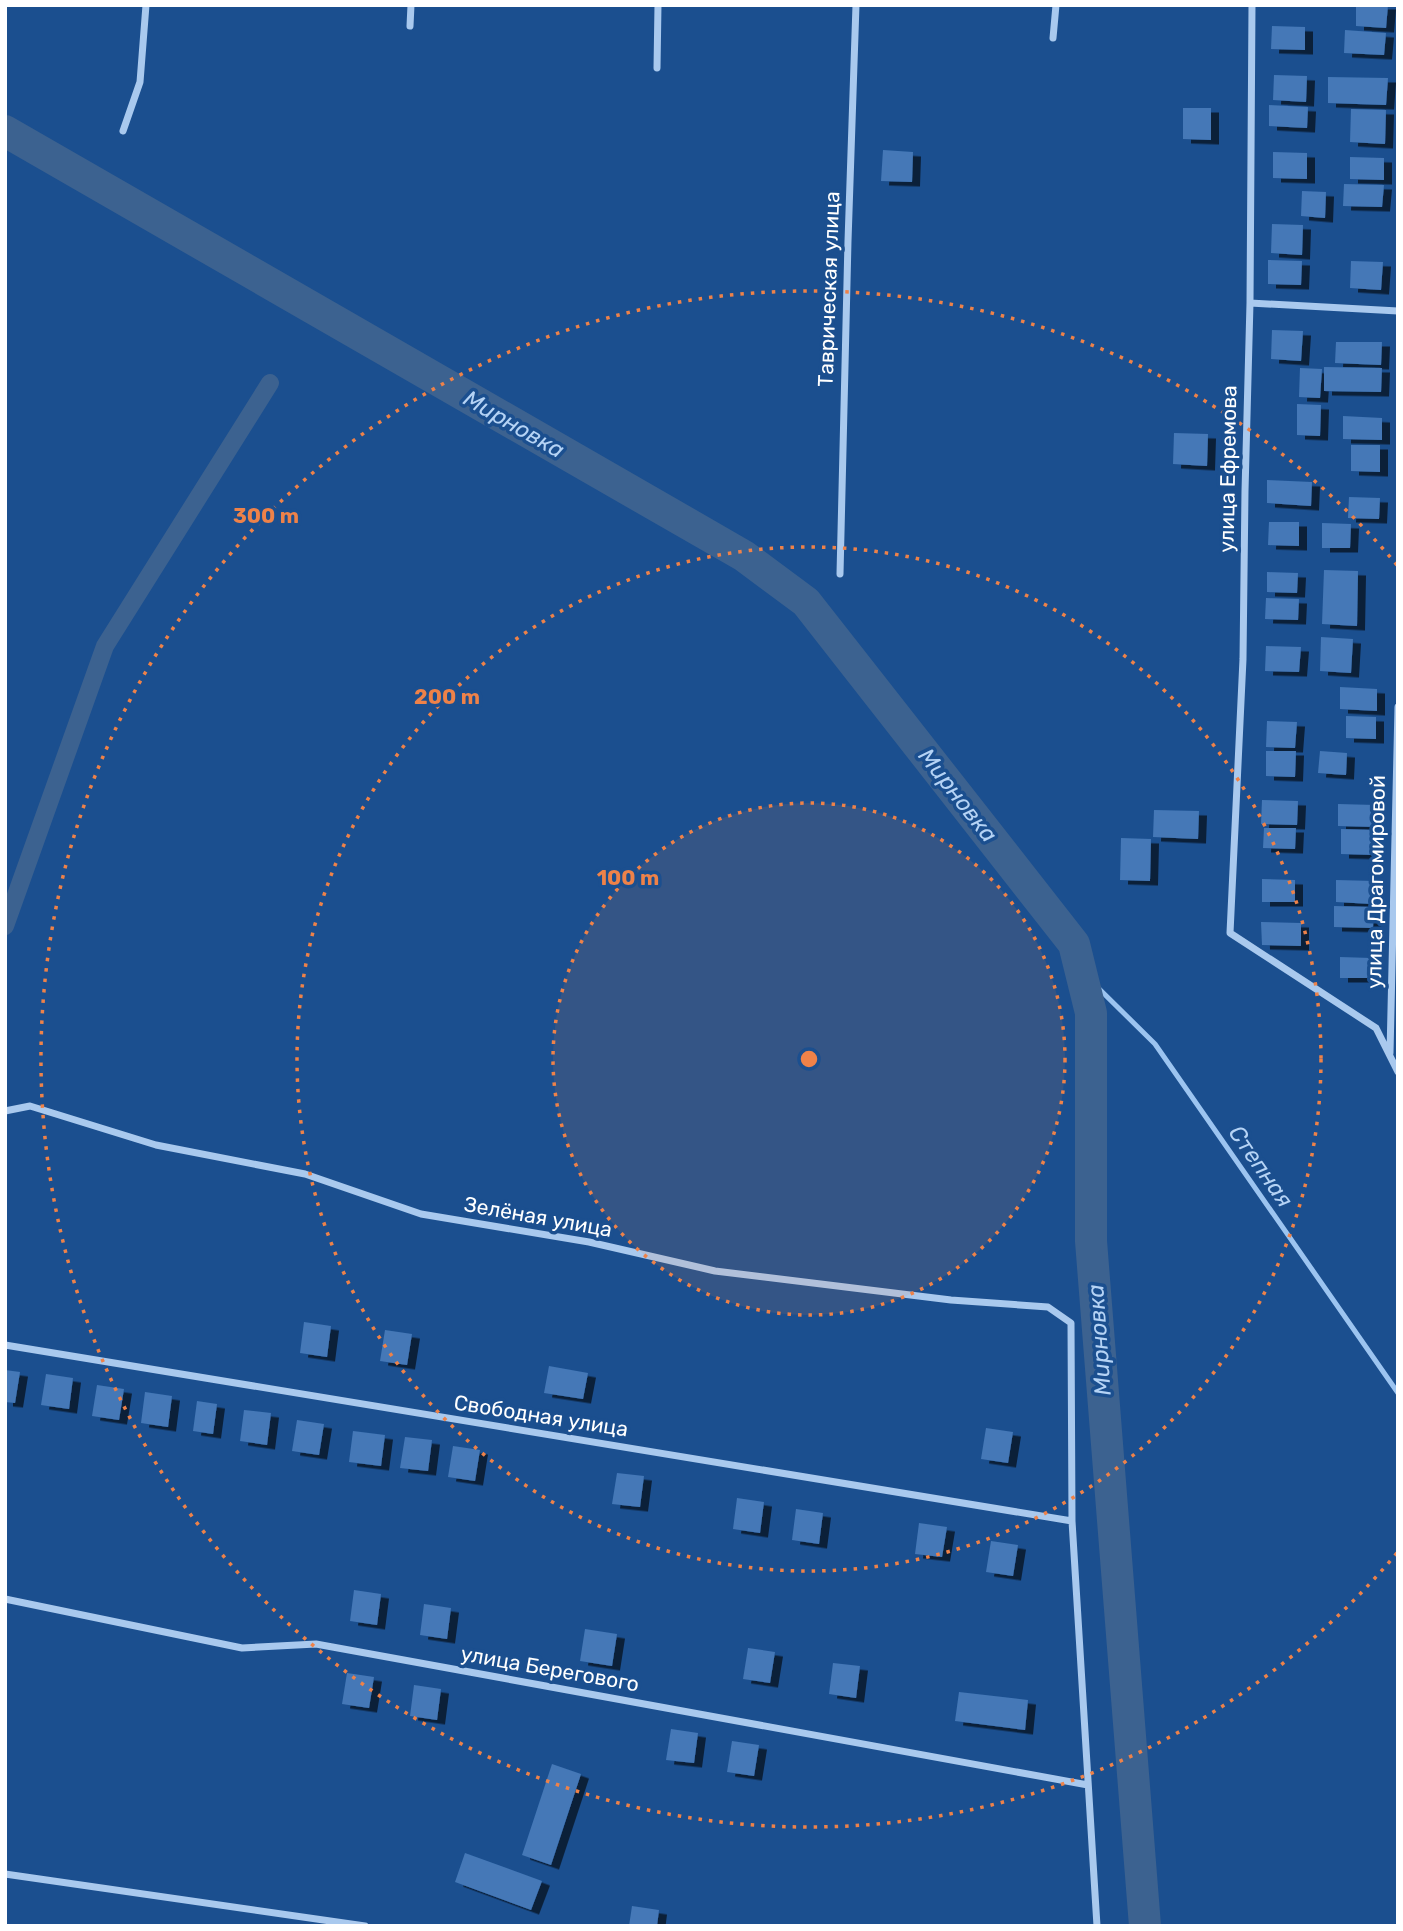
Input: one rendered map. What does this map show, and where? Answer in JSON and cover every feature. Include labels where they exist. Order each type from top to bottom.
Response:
[{"type":"street","points":[[123,131],[140,82],[146,5]]},
{"type":"street","points":[[410,26],[411,5]]},
{"type":"street","points":[[656,68],[658,5]]},
{"type":"street","name":"Таврическая улица","points":[[840,575],[856,5]]},
{"type":"street","points":[[1053,38],[1056,5]]},
{"type":"street","name":"улица Ефремова","points":[[1252,5],[1250,303],[1243,659],[1230,933],[1376,1028],[1390,1057]]},
{"type":"street","points":[[1250,303],[1398,311]]},
{"type":"street","name":"улица Драгомировой","points":[[1390,1057],[1398,707]]},
{"type":"street","points":[[1390,1057],[1398,1072]]},
{"type":"street","name":"Зелёная улица","points":[[5,1111],[30,1106],[156,1145],[305,1174],[421,1214],[589,1242],[715,1271],[951,1300],[1048,1307],[1071,1323],[1072,1521]]},
{"type":"street","name":"Свободная улица","points":[[5,1345],[1072,1521]]},
{"type":"street","points":[[1072,1521],[1097,1926]]},
{"type":"street","name":"улица Берегового","points":[[5,1599],[242,1647],[316,1644],[1088,1785]]},
{"type":"street","points":[[5,1874],[366,1926]]},
{"type":"building","points":[[1356,5],[1388,5],[1386,28],[1356,26]]},
{"type":"building","points":[[1272,26],[1305,27],[1305,50],[1271,49]]},
{"type":"building","points":[[1345,30],[1386,33],[1384,55],[1344,53]]},
{"type":"building","points":[[1274,75],[1307,76],[1306,102],[1273,100]]},
{"type":"building","points":[[1328,77],[1388,78],[1386,105],[1328,103]]},
{"type":"building","points":[[1269,105],[1308,107],[1307,128],[1269,126]]},
{"type":"building","points":[[1183,108],[1211,108],[1211,140],[1183,139]]},
{"type":"building","points":[[1351,109],[1386,110],[1385,144],[1350,142]]},
{"type":"building","points":[[883,150],[913,152],[912,182],[881,181]]},
{"type":"building","points":[[1273,152],[1307,153],[1307,179],[1273,178]]},
{"type":"building","points":[[1350,157],[1384,158],[1384,180],[1350,179]]},
{"type":"building","points":[[1344,184],[1384,185],[1382,207],[1343,206]]},
{"type":"building","points":[[1302,191],[1326,192],[1325,218],[1301,216]]},
{"type":"building","points":[[1272,224],[1303,225],[1302,255],[1271,253]]},
{"type":"building","points":[[1268,260],[1302,261],[1301,285],[1268,284]]},
{"type":"building","points":[[1351,261],[1383,262],[1381,290],[1350,288]]},
{"type":"building","points":[[1272,330],[1303,331],[1301,361],[1271,359]]},
{"type":"building","points":[[1336,342],[1382,342],[1381,365],[1335,363]]},
{"type":"building","points":[[1324,367],[1382,368],[1381,392],[1324,391]]},
{"type":"building","points":[[1300,368],[1322,369],[1320,398],[1299,397]]},
{"type":"building","points":[[1297,404],[1321,405],[1320,436],[1297,435]]},
{"type":"building","points":[[1343,416],[1382,418],[1382,440],[1343,439]]},
{"type":"building","points":[[1174,433],[1208,434],[1207,466],[1173,464]]},
{"type":"building","points":[[1351,445],[1380,445],[1380,472],[1351,471]]},
{"type":"building","points":[[1267,480],[1312,482],[1311,506],[1267,503]]},
{"type":"building","points":[[1349,497],[1380,498],[1379,519],[1348,518]]},
{"type":"building","points":[[1269,522],[1299,522],[1299,546],[1268,545]]},
{"type":"building","points":[[1322,523],[1351,524],[1350,548],[1322,548]]},
{"type":"building","points":[[1324,570],[1358,571],[1357,626],[1322,624]]},
{"type":"building","points":[[1267,572],[1298,573],[1297,593],[1267,592]]},
{"type":"building","points":[[1266,598],[1299,599],[1298,620],[1265,619]]},
{"type":"building","points":[[1321,637],[1353,639],[1351,673],[1320,671]]},
{"type":"building","points":[[1266,646],[1301,647],[1299,672],[1265,671]]},
{"type":"building","points":[[1340,687],[1377,689],[1377,711],[1340,709]]},
{"type":"building","points":[[1346,716],[1376,717],[1376,739],[1346,738]]},
{"type":"building","points":[[1267,721],[1297,722],[1295,748],[1266,747]]},
{"type":"building","points":[[1266,751],[1296,751],[1295,777],[1266,776]]},
{"type":"building","points":[[1320,751],[1347,753],[1346,775],[1318,773]]},
{"type":"building","points":[[1262,800],[1298,801],[1297,825],[1261,824]]},
{"type":"building","points":[[1338,804],[1375,805],[1375,827],[1338,826]]},
{"type":"building","points":[[1154,810],[1199,811],[1198,839],[1153,837]]},
{"type":"building","points":[[1264,828],[1296,828],[1295,849],[1263,848]]},
{"type":"building","points":[[1341,829],[1375,830],[1374,855],[1341,854]]},
{"type":"building","points":[[1121,838],[1151,839],[1150,881],[1120,880]]},
{"type":"building","points":[[1262,879],[1295,880],[1295,902],[1262,902]]},
{"type":"building","points":[[1336,880],[1374,881],[1372,904],[1336,902]]},
{"type":"building","points":[[1334,906],[1374,907],[1373,928],[1334,927]]},
{"type":"building","points":[[1261,922],[1301,923],[1301,946],[1262,945]]},
{"type":"building","points":[[1340,957],[1371,958],[1371,978],[1340,978]]},
{"type":"building","points":[[304,1322],[331,1326],[327,1357],[300,1353]]},
{"type":"building","points":[[385,1330],[412,1334],[407,1365],[380,1361]]},
{"type":"building","points":[[549,1366],[588,1373],[583,1399],[544,1393]]},
{"type":"building","points":[[5,1370],[20,1372],[15,1403],[5,1402]]},
{"type":"building","points":[[46,1374],[73,1378],[69,1409],[41,1405]]},
{"type":"building","points":[[97,1385],[124,1389],[119,1420],[92,1416]]},
{"type":"building","points":[[145,1392],[172,1396],[168,1427],[141,1423]]},
{"type":"building","points":[[197,1401],[217,1404],[213,1434],[193,1431]]},
{"type":"building","points":[[244,1410],[271,1413],[267,1445],[240,1441]]},
{"type":"building","points":[[297,1420],[324,1424],[319,1455],[292,1451]]},
{"type":"building","points":[[986,1428],[1013,1432],[1008,1463],[981,1459]]},
{"type":"building","points":[[353,1431],[385,1435],[381,1466],[349,1462]]},
{"type":"building","points":[[405,1437],[432,1440],[428,1471],[400,1468]]},
{"type":"building","points":[[453,1446],[480,1450],[475,1481],[448,1477]]},
{"type":"building","points":[[617,1473],[644,1476],[640,1507],[612,1504]]},
{"type":"building","points":[[737,1498],[764,1502],[760,1533],[733,1529]]},
{"type":"building","points":[[796,1509],[823,1513],[819,1544],[792,1540]]},
{"type":"building","points":[[919,1523],[947,1527],[942,1557],[915,1554]]},
{"type":"building","points":[[991,1541],[1018,1545],[1013,1576],[986,1572]]},
{"type":"building","points":[[354,1590],[381,1594],[377,1625],[350,1621]]},
{"type":"building","points":[[424,1604],[451,1608],[447,1639],[420,1635]]},
{"type":"building","points":[[585,1629],[617,1634],[612,1666],[580,1661]]},
{"type":"building","points":[[748,1648],[775,1652],[770,1683],[743,1679]]},
{"type":"building","points":[[833,1663],[860,1666],[856,1698],[829,1694]]},
{"type":"building","points":[[347,1673],[374,1677],[369,1708],[342,1704]]},
{"type":"building","points":[[414,1685],[441,1689],[437,1720],[410,1716]]},
{"type":"building","points":[[959,1692],[1028,1700],[1025,1730],[955,1721]]},
{"type":"building","points":[[671,1729],[698,1733],[694,1763],[666,1760]]},
{"type":"building","points":[[732,1741],[759,1745],[754,1776],[727,1772]]},
{"type":"building","points":[[552,1764],[581,1774],[551,1865],[522,1855]]},
{"type":"building","points":[[465,1853],[542,1881],[531,1910],[455,1882]]},
{"type":"building","points":[[632,1906],[659,1910],[657,1926],[629,1926]]},
{"type":"waterway","name":"Мирновка","points":[[5,131],[744,556],[806,602],[1074,944],[1091,1013],[1091,1241],[1145,1926]]},
{"type":"waterway","points":[[5,926],[105,646],[270,383]]},
{"type":"waterway","name":"Степная","points":[[1081,971],[1155,1044],[1398,1393]]}]
